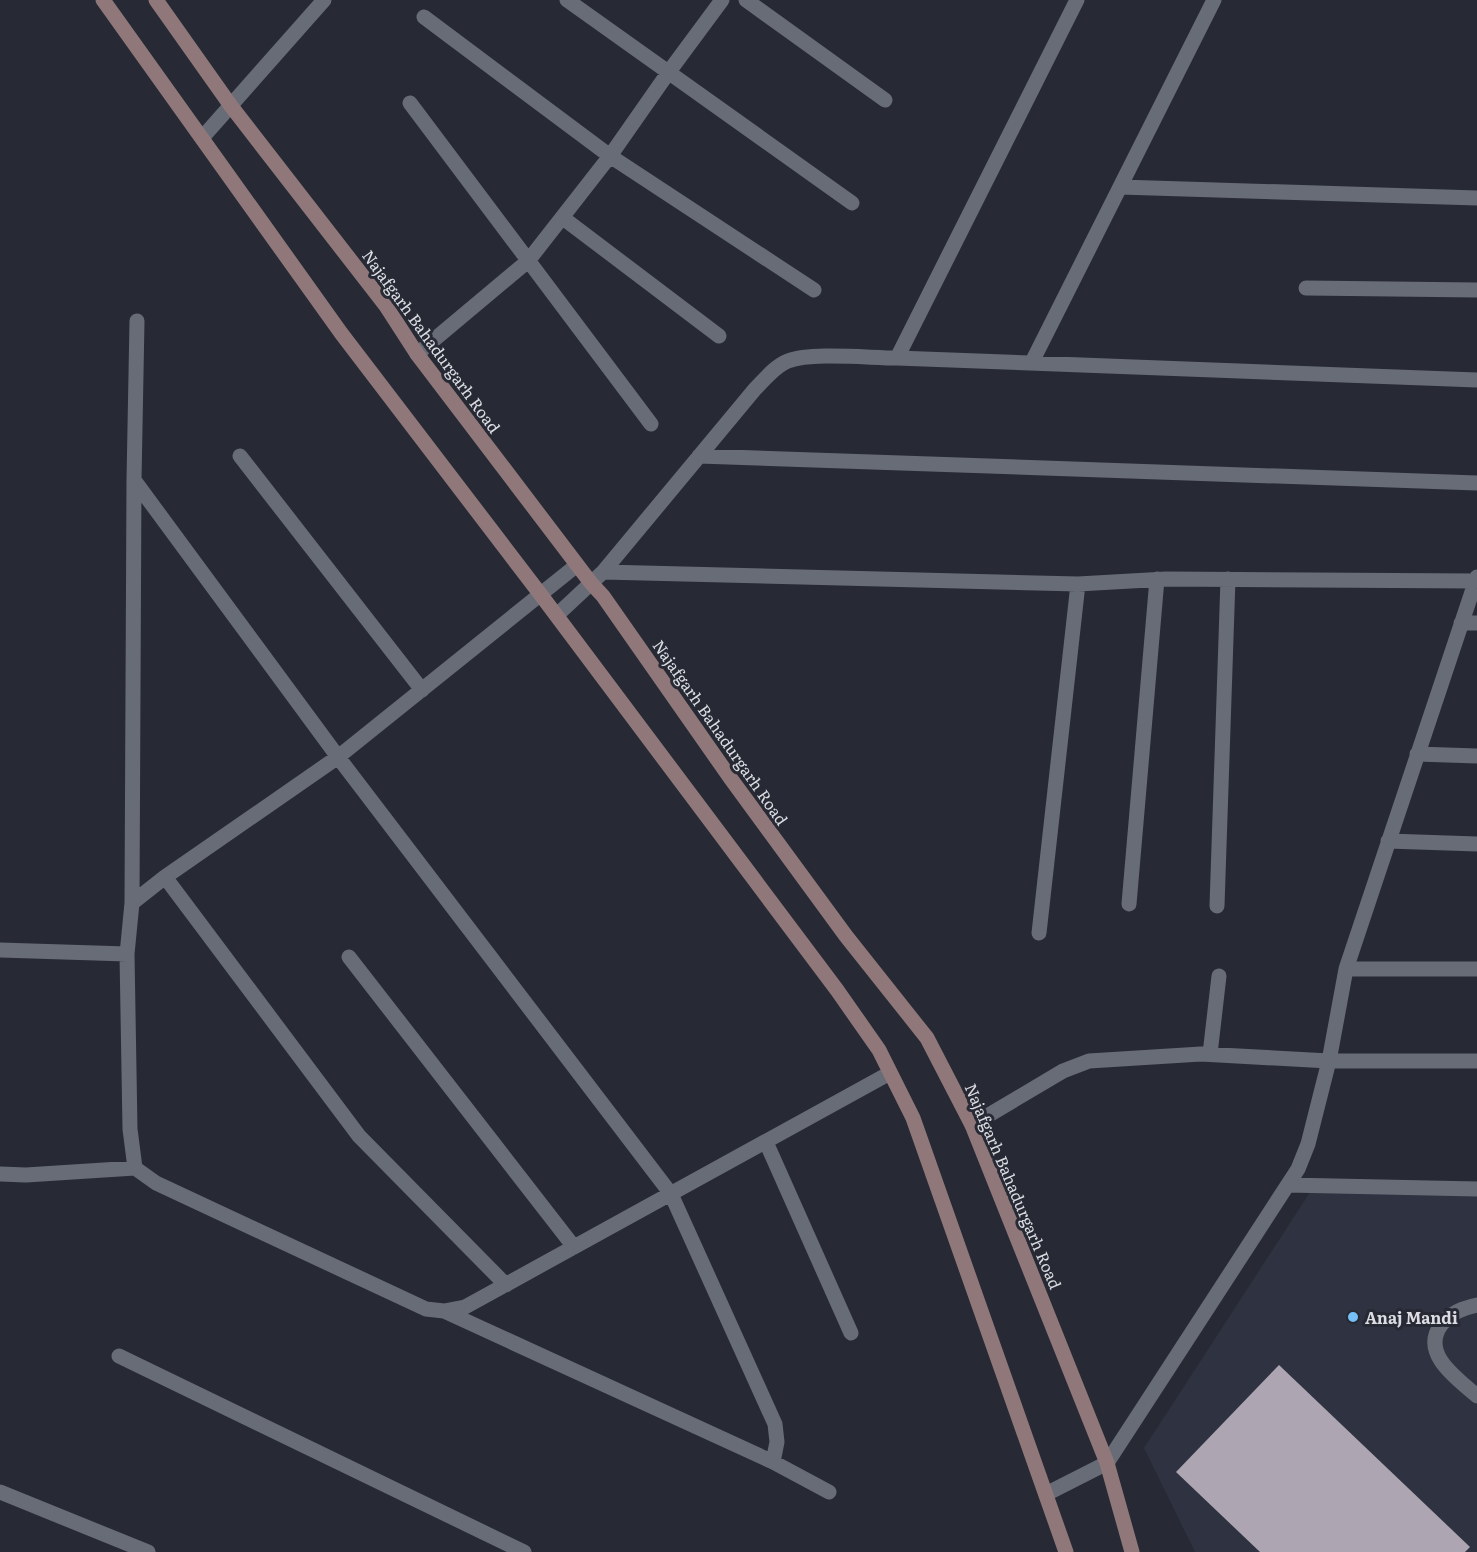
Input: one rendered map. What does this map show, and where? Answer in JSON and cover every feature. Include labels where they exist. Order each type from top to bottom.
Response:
[{"type":"main road","points":[[103,0],[341,333],[557,615],[837,990],[879,1050],[913,1118],[1066,1552]]},
{"type":"main road","name":"Najafgarh Bahadurgarh Road","points":[[156,0],[231,105],[386,306],[417,354],[603,596],[730,779],[846,936],[927,1038],[972,1125],[1107,1463],[1132,1552]]},
{"type":"street","points":[[202,138],[324,0]]},
{"type":"street","points":[[567,0],[852,203]]},
{"type":"street","points":[[417,354],[528,261],[610,156],[722,0]]},
{"type":"street","points":[[746,0],[885,100]]},
{"type":"street","points":[[897,358],[1077,0]]},
{"type":"street","points":[[1032,362],[1214,0]]},
{"type":"street","points":[[424,16],[610,156],[814,290]]},
{"type":"street","points":[[411,104],[651,424]]},
{"type":"street","points":[[1120,187],[1477,198]]},
{"type":"street","points":[[563,218],[719,336]]},
{"type":"street","points":[[1306,288],[1477,290]]},
{"type":"street","points":[[135,1168],[130,1129],[127,954],[132,903],[137,321]]},
{"type":"street","points":[[557,615],[603,572],[755,389],[786,362],[806,357],[897,358],[1477,380]]},
{"type":"street","points":[[240,456],[422,690]]},
{"type":"street","points":[[699,456],[1477,483]]},
{"type":"street","points":[[134,480],[338,757],[671,1194],[775,1424],[777,1442],[773,1462]]},
{"type":"street","points":[[132,903],[165,877],[338,757],[578,565]]},
{"type":"street","points":[[603,572],[1078,584],[1157,579],[1476,579],[1346,969],[1329,1061],[1308,1144],[1288,1185],[1107,1463],[1046,1494]]},
{"type":"street","points":[[1129,904],[1157,579]]},
{"type":"street","points":[[1217,906],[1228,579]]},
{"type":"street","points":[[1039,933],[1078,584]]},
{"type":"street","points":[[1461,623],[1477,623]]},
{"type":"street","points":[[1418,754],[1477,756]]},
{"type":"street","points":[[1388,841],[1477,844]]},
{"type":"street","points":[[165,877],[360,1136],[506,1285]]},
{"type":"street","points":[[0,950],[127,954]]},
{"type":"street","points":[[349,957],[574,1247]]},
{"type":"street","points":[[1346,969],[1477,969]]},
{"type":"street","points":[[1210,1054],[1219,976]]},
{"type":"street","points":[[972,1125],[1063,1071],[1089,1061],[1210,1054],[1329,1061],[1477,1061]]},
{"type":"street","points":[[0,1174],[26,1175],[135,1168],[156,1183],[426,1309],[444,1311],[465,1307],[890,1073]]},
{"type":"street","points":[[766,1142],[850,1333]]},
{"type":"street","points":[[1288,1185],[1477,1190]]},
{"type":"street","points":[[1477,1305],[1464,1308],[1448,1316],[1438,1329],[1435,1340],[1436,1353],[1445,1366],[1477,1396]]},
{"type":"street","points":[[444,1311],[773,1462],[829,1492]]},
{"type":"street","points":[[119,1356],[524,1552]]},
{"type":"street","points":[[0,1492],[147,1552]]},
{"type":"shaded area","name":"Anaj Mandi","points":[[1477,1181],[1477,1552],[1195,1552],[1144,1448],[1314,1186]]},
{"type":"building","points":[[1279,1365],[1470,1547],[1465,1552],[1260,1552],[1176,1472]]},
{"type":"place","name":"Anaj Mandi","points":[[1353,1317]]}]
